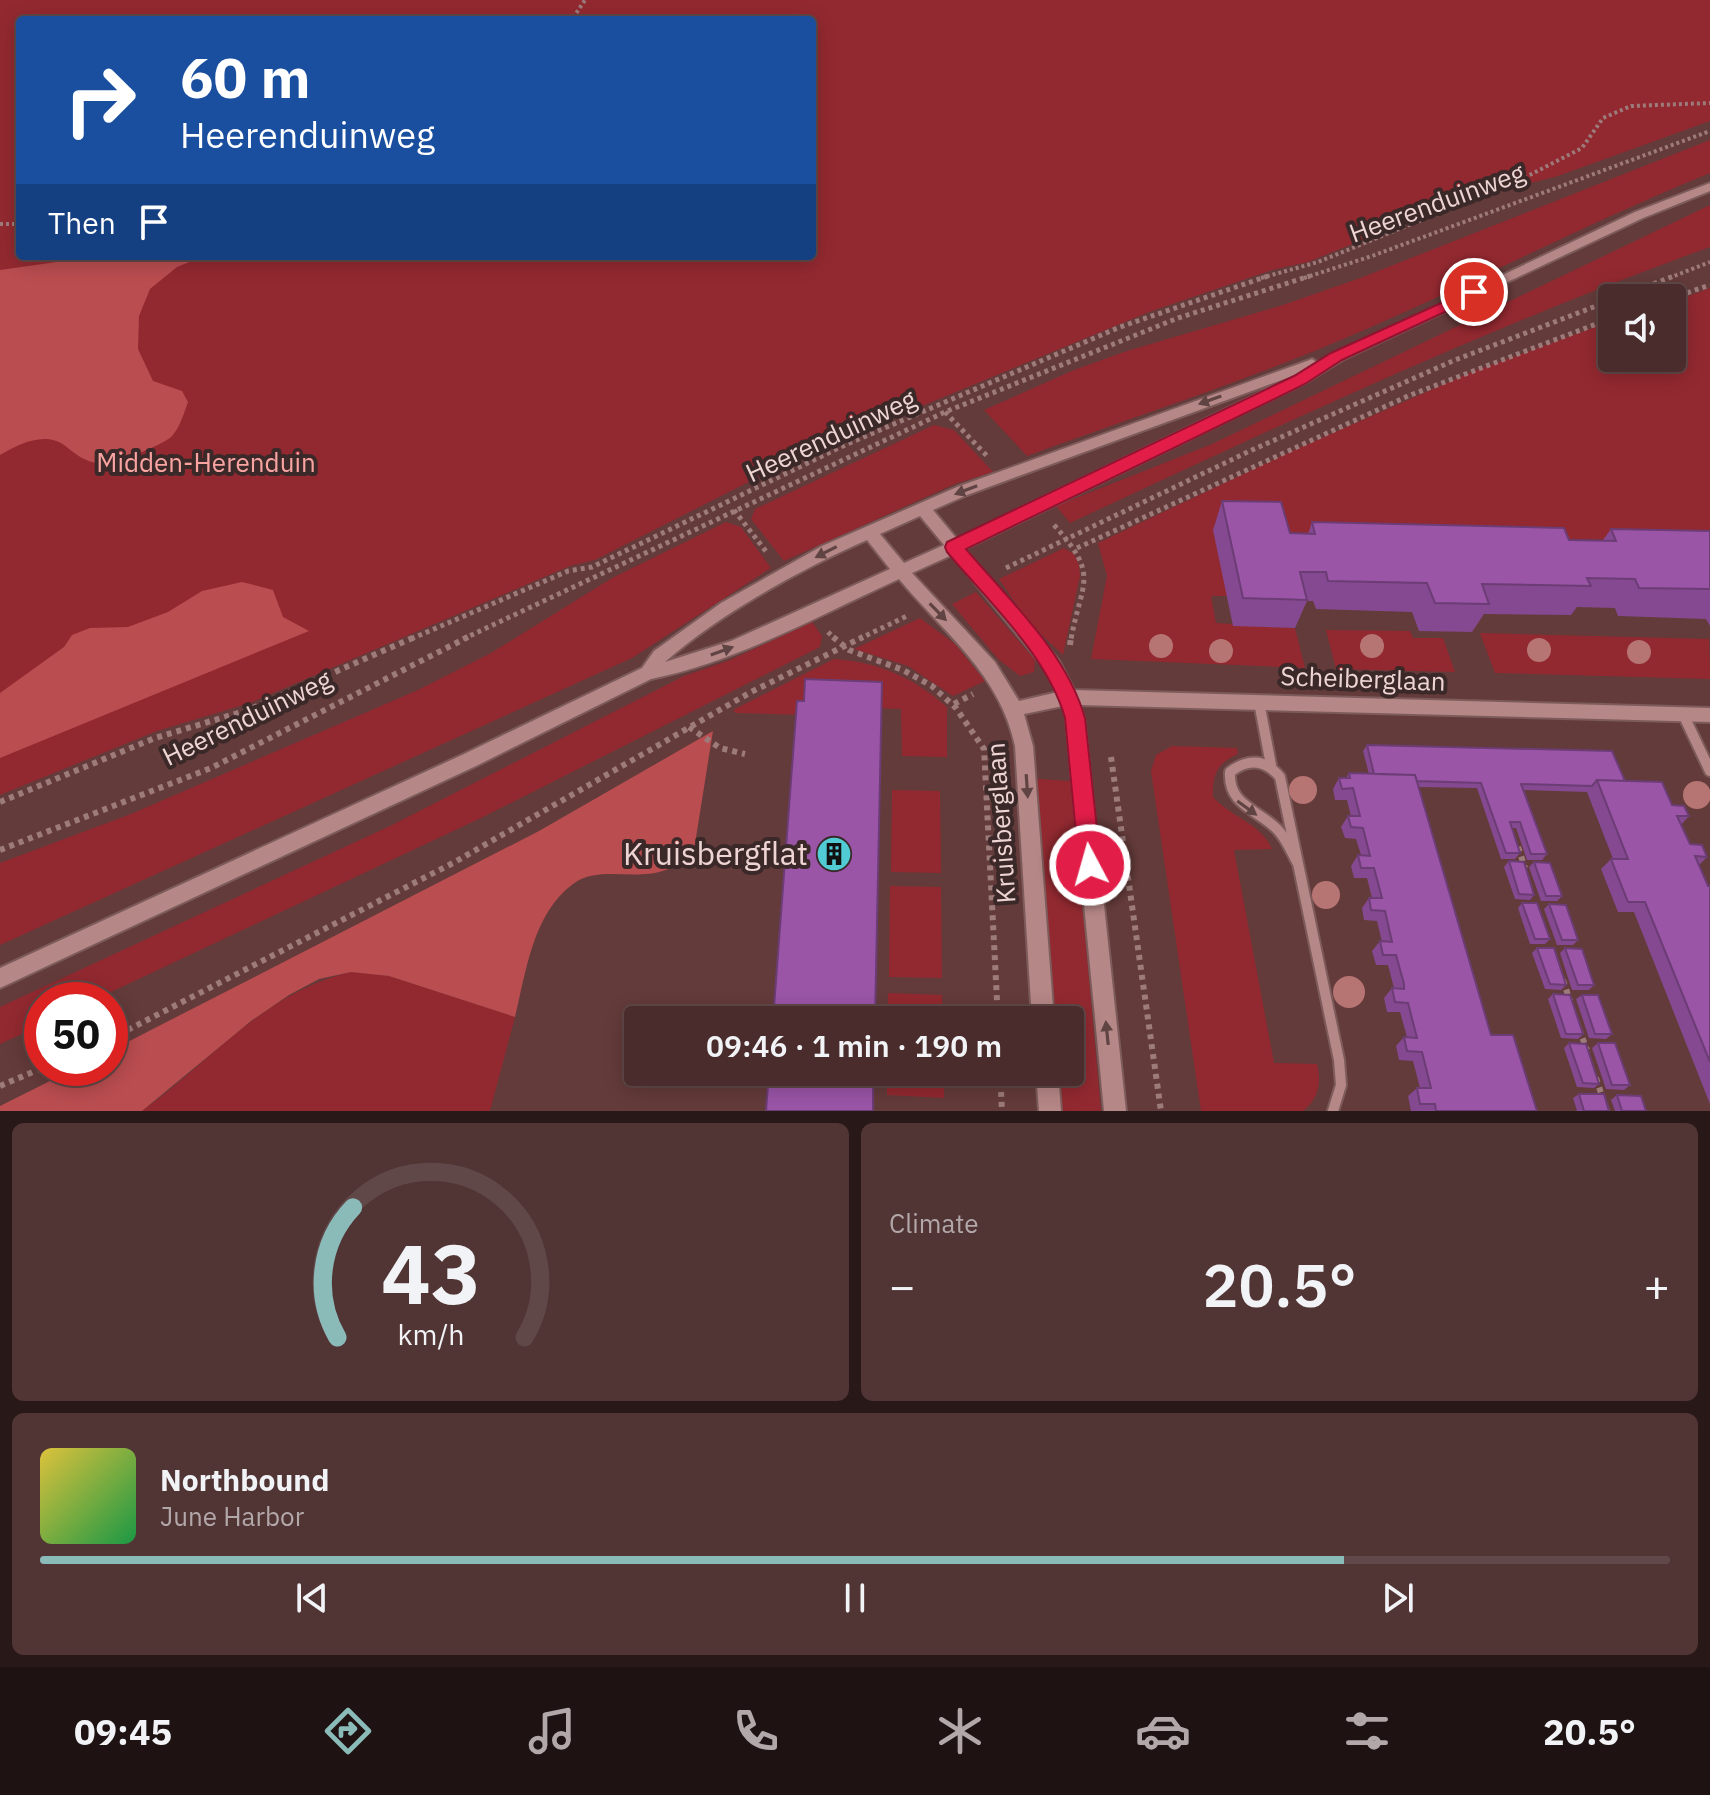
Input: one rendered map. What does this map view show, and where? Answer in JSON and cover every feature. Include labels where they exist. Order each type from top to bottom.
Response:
[{"type":"street","points":[[0,978],[470,760],[648,673],[682,666],[737,646],[954,547],[1300,380],[1337,357],[1639,215],[1710,187]]},
{"type":"street","points":[[648,673],[660,656],[687,636],[783,574],[869,531],[922,508],[1288,372],[1337,357]]},
{"type":"street","points":[[922,508],[1053,666],[1069,697],[1075,718],[1115,1111]]},
{"type":"street","name":"Kruisberglaan","points":[[869,531],[1003,684],[1015,709],[1024,746],[1042,1006]]},
{"type":"street","name":"Scheiberglaan","points":[[1015,709],[1069,697],[1710,715]]},
{"type":"street","points":[[1259,702],[1271,765],[1280,777],[1339,1060],[1341,1085],[1333,1111]]},
{"type":"street","points":[[1683,714],[1710,771]]},
{"type":"street","points":[[1271,765],[1260,762],[1237,765],[1230,772],[1231,792],[1237,802],[1275,827],[1297,862]]},
{"type":"street","points":[[1048,1086],[1050,1111]]},
{"type":"path","points":[[0,802],[155,738],[248,710],[568,571],[592,567],[845,445],[1150,315],[1272,273],[1318,262],[1520,180],[1582,148],[1603,118],[1631,106],[1710,103]]},
{"type":"path","name":"Heerenduinweg","points":[[0,850],[211,768],[464,639],[945,412],[1125,337],[1387,251],[1710,131]]},
{"type":"path","points":[[1653,284],[1710,262]]},
{"type":"path","points":[[1686,293],[1710,285]]},
{"type":"path","points":[[981,581],[1281,437],[1455,360],[1598,305]]},
{"type":"path","points":[[1077,548],[1360,415],[1598,323]]},
{"type":"path","points":[[734,510],[783,574]]},
{"type":"path","points":[[128,1030],[453,863],[689,727],[931,604]]},
{"type":"path","points":[[811,611],[841,648],[913,673],[936,687],[972,725],[984,749],[997,1006]]},
{"type":"path","points":[[689,727],[720,748],[745,754]]},
{"type":"path","points":[[1512,831],[1527,875]]},
{"type":"path","points":[[1562,978],[1572,1008]]},
{"type":"path","points":[[1577,1023],[1587,1052]]},
{"type":"path","points":[[1592,1067],[1607,1111]]},
{"type":"path","points":[[0,1086],[24,1076]]},
{"type":"path","points":[[1001,1086],[1002,1111]]},
{"type":"green space","name":"Midden-Herenduin","points":[[0,0],[1710,0],[1710,121],[1558,176],[1454,203],[1308,262],[1272,270],[1149,312],[794,459],[595,560],[570,566],[250,703],[157,731],[0,795]]},
{"type":"green space","points":[[1710,140],[1710,173],[1362,331],[1241,379],[1027,456],[984,410],[1074,370],[1127,351],[1283,305],[1363,277]]},
{"type":"green space","points":[[1710,205],[1710,247],[1613,284],[1598,284],[1598,290],[1307,413],[1070,523],[1056,506],[1212,444]]},
{"type":"green space","points":[[1710,288],[1710,542],[1271,532],[1227,596],[1211,596],[1216,623],[1295,628],[1305,668],[1091,659],[1107,576],[1098,543],[1292,451],[1474,371],[1598,326],[1598,372],[1686,372],[1686,297]]},
{"type":"green space","points":[[934,425],[954,430],[993,472],[955,484],[784,561],[751,519],[755,509]]},
{"type":"green space","points":[[726,522],[741,527],[771,568],[632,658],[0,945],[0,863],[131,814],[418,690],[491,653],[612,578]]},
{"type":"green space","points":[[1064,548],[1074,554],[1080,576],[1063,655],[1029,623],[999,579]]},
{"type":"green space","points":[[976,592],[1035,660],[1034,672],[1020,676],[998,659],[952,604]]},
{"type":"green space","points":[[920,618],[955,644],[985,681],[953,696],[908,666],[854,649]]},
{"type":"green space","points":[[812,622],[822,636],[820,647],[481,818],[128,984],[54,982],[390,826],[684,676],[730,660]]},
{"type":"green space","points":[[1326,630],[1410,631],[1413,638],[1443,638],[1455,672],[1336,669]]},
{"type":"green space","points":[[1480,633],[1709,639],[1710,679],[1495,673]]},
{"type":"green space","points":[[834,659],[895,673],[947,707],[947,757],[902,756],[901,709],[844,707],[843,716],[736,713],[733,710]]},
{"type":"green space","points":[[1172,746],[1237,748],[1238,754],[1225,761],[1217,771],[1213,797],[1261,833],[1272,849],[1234,850],[1274,1063],[1317,1064],[1318,1090],[1303,1111],[1201,1111],[1151,771],[1156,755]]},
{"type":"green space","points":[[1037,779],[1071,781],[1101,1111],[1062,1111],[1060,1086],[1084,1086],[1084,1006],[1054,1006]]},
{"type":"green space","points":[[892,790],[940,791],[941,873],[891,872]]},
{"type":"green space","points":[[890,886],[941,887],[942,978],[889,977]]},
{"type":"green space","points":[[351,972],[389,976],[515,1017],[490,1111],[142,1111],[265,1012],[291,995]]},
{"type":"green space","points":[[888,993],[942,995],[942,1006],[888,1006]]},
{"type":"green space","points":[[24,996],[24,1033],[0,1044],[0,1007]]},
{"type":"green space","points":[[887,1086],[944,1086],[944,1098],[887,1095]]},
{"type":"shaded area","points":[[71,260],[194,260],[177,267],[150,289],[139,316],[138,349],[153,381],[182,391],[188,402],[172,436],[139,453],[109,462],[86,460],[49,439],[23,443],[0,455],[0,270]]},
{"type":"shaded area","points":[[242,582],[273,590],[283,617],[309,631],[0,758],[0,693],[64,647],[72,635],[90,628],[128,627],[168,612],[202,591]]},
{"type":"shaded area","points":[[713,731],[694,850],[663,871],[586,877],[559,896],[533,944],[515,1017],[389,976],[351,972],[319,979],[289,995],[251,1021],[142,1111],[0,1111],[0,1106],[40,1086],[128,1086],[128,1042],[539,831]]},
{"type":"building","points":[[1222,501],[1281,502],[1290,533],[1315,534],[1312,522],[1564,528],[1569,540],[1616,541],[1611,529],[1710,531],[1710,589],[1639,588],[1635,579],[1587,578],[1591,586],[1482,584],[1489,604],[1435,603],[1427,583],[1328,581],[1326,572],[1300,572],[1307,600],[1243,598]]},
{"type":"building","name":"Kruisbergflat","points":[[805,679],[882,682],[875,1006],[774,1006],[797,701],[804,701]]},
{"type":"building","points":[[1367,745],[1612,751],[1625,781],[1597,780],[1592,786],[1521,784],[1547,854],[1531,854],[1520,822],[1510,822],[1520,853],[1506,853],[1481,783],[1417,781],[1415,775],[1374,774]]},
{"type":"building","points":[[1349,773],[1415,775],[1491,1035],[1513,1035],[1537,1111],[1436,1111],[1435,1104],[1420,1104],[1417,1088],[1431,1088],[1422,1052],[1407,1051],[1404,1037],[1417,1038],[1408,1003],[1395,1002],[1392,988],[1404,989],[1396,955],[1383,955],[1380,941],[1392,942],[1385,911],[1371,910],[1369,898],[1382,898],[1374,868],[1361,868],[1358,855],[1370,856],[1363,828],[1351,827],[1348,816],[1360,816],[1353,788],[1342,789],[1339,778],[1350,778]]},
{"type":"building","points":[[1597,780],[1662,782],[1672,805],[1684,806],[1689,816],[1677,816],[1690,844],[1702,845],[1707,857],[1695,856],[1710,886],[1710,1062],[1645,902],[1628,902],[1611,859],[1628,859]]},
{"type":"building","points":[[1509,861],[1524,862],[1534,895],[1519,894]]},
{"type":"building","points":[[1534,862],[1550,863],[1562,896],[1546,896]]},
{"type":"building","points":[[1522,903],[1537,903],[1550,939],[1535,939]]},
{"type":"building","points":[[1549,904],[1566,905],[1578,940],[1562,940]]},
{"type":"building","points":[[1537,948],[1554,948],[1566,985],[1550,984]]},
{"type":"building","points":[[1565,948],[1582,949],[1594,985],[1578,985]]},
{"type":"building","points":[[1553,994],[1570,995],[1583,1034],[1566,1034]]},
{"type":"building","points":[[1582,995],[1598,995],[1612,1034],[1595,1034]]},
{"type":"building","points":[[1569,1043],[1586,1044],[1599,1084],[1583,1083]]},
{"type":"building","points":[[1598,1043],[1615,1043],[1630,1085],[1612,1085]]},
{"type":"building","points":[[768,1086],[873,1086],[873,1111],[766,1111]]},
{"type":"building","points":[[1579,1094],[1604,1094],[1609,1111],[1584,1111]]},
{"type":"building","points":[[1617,1095],[1641,1096],[1646,1111],[1622,1111]]},
{"type":"place","name":"Kruisbergflat","points":[[834,854]]},
{"type":"route","points":[[1090,865],[1075,718],[1069,697],[1053,666],[954,547],[1300,380],[1337,357],[1474,292]]}]
